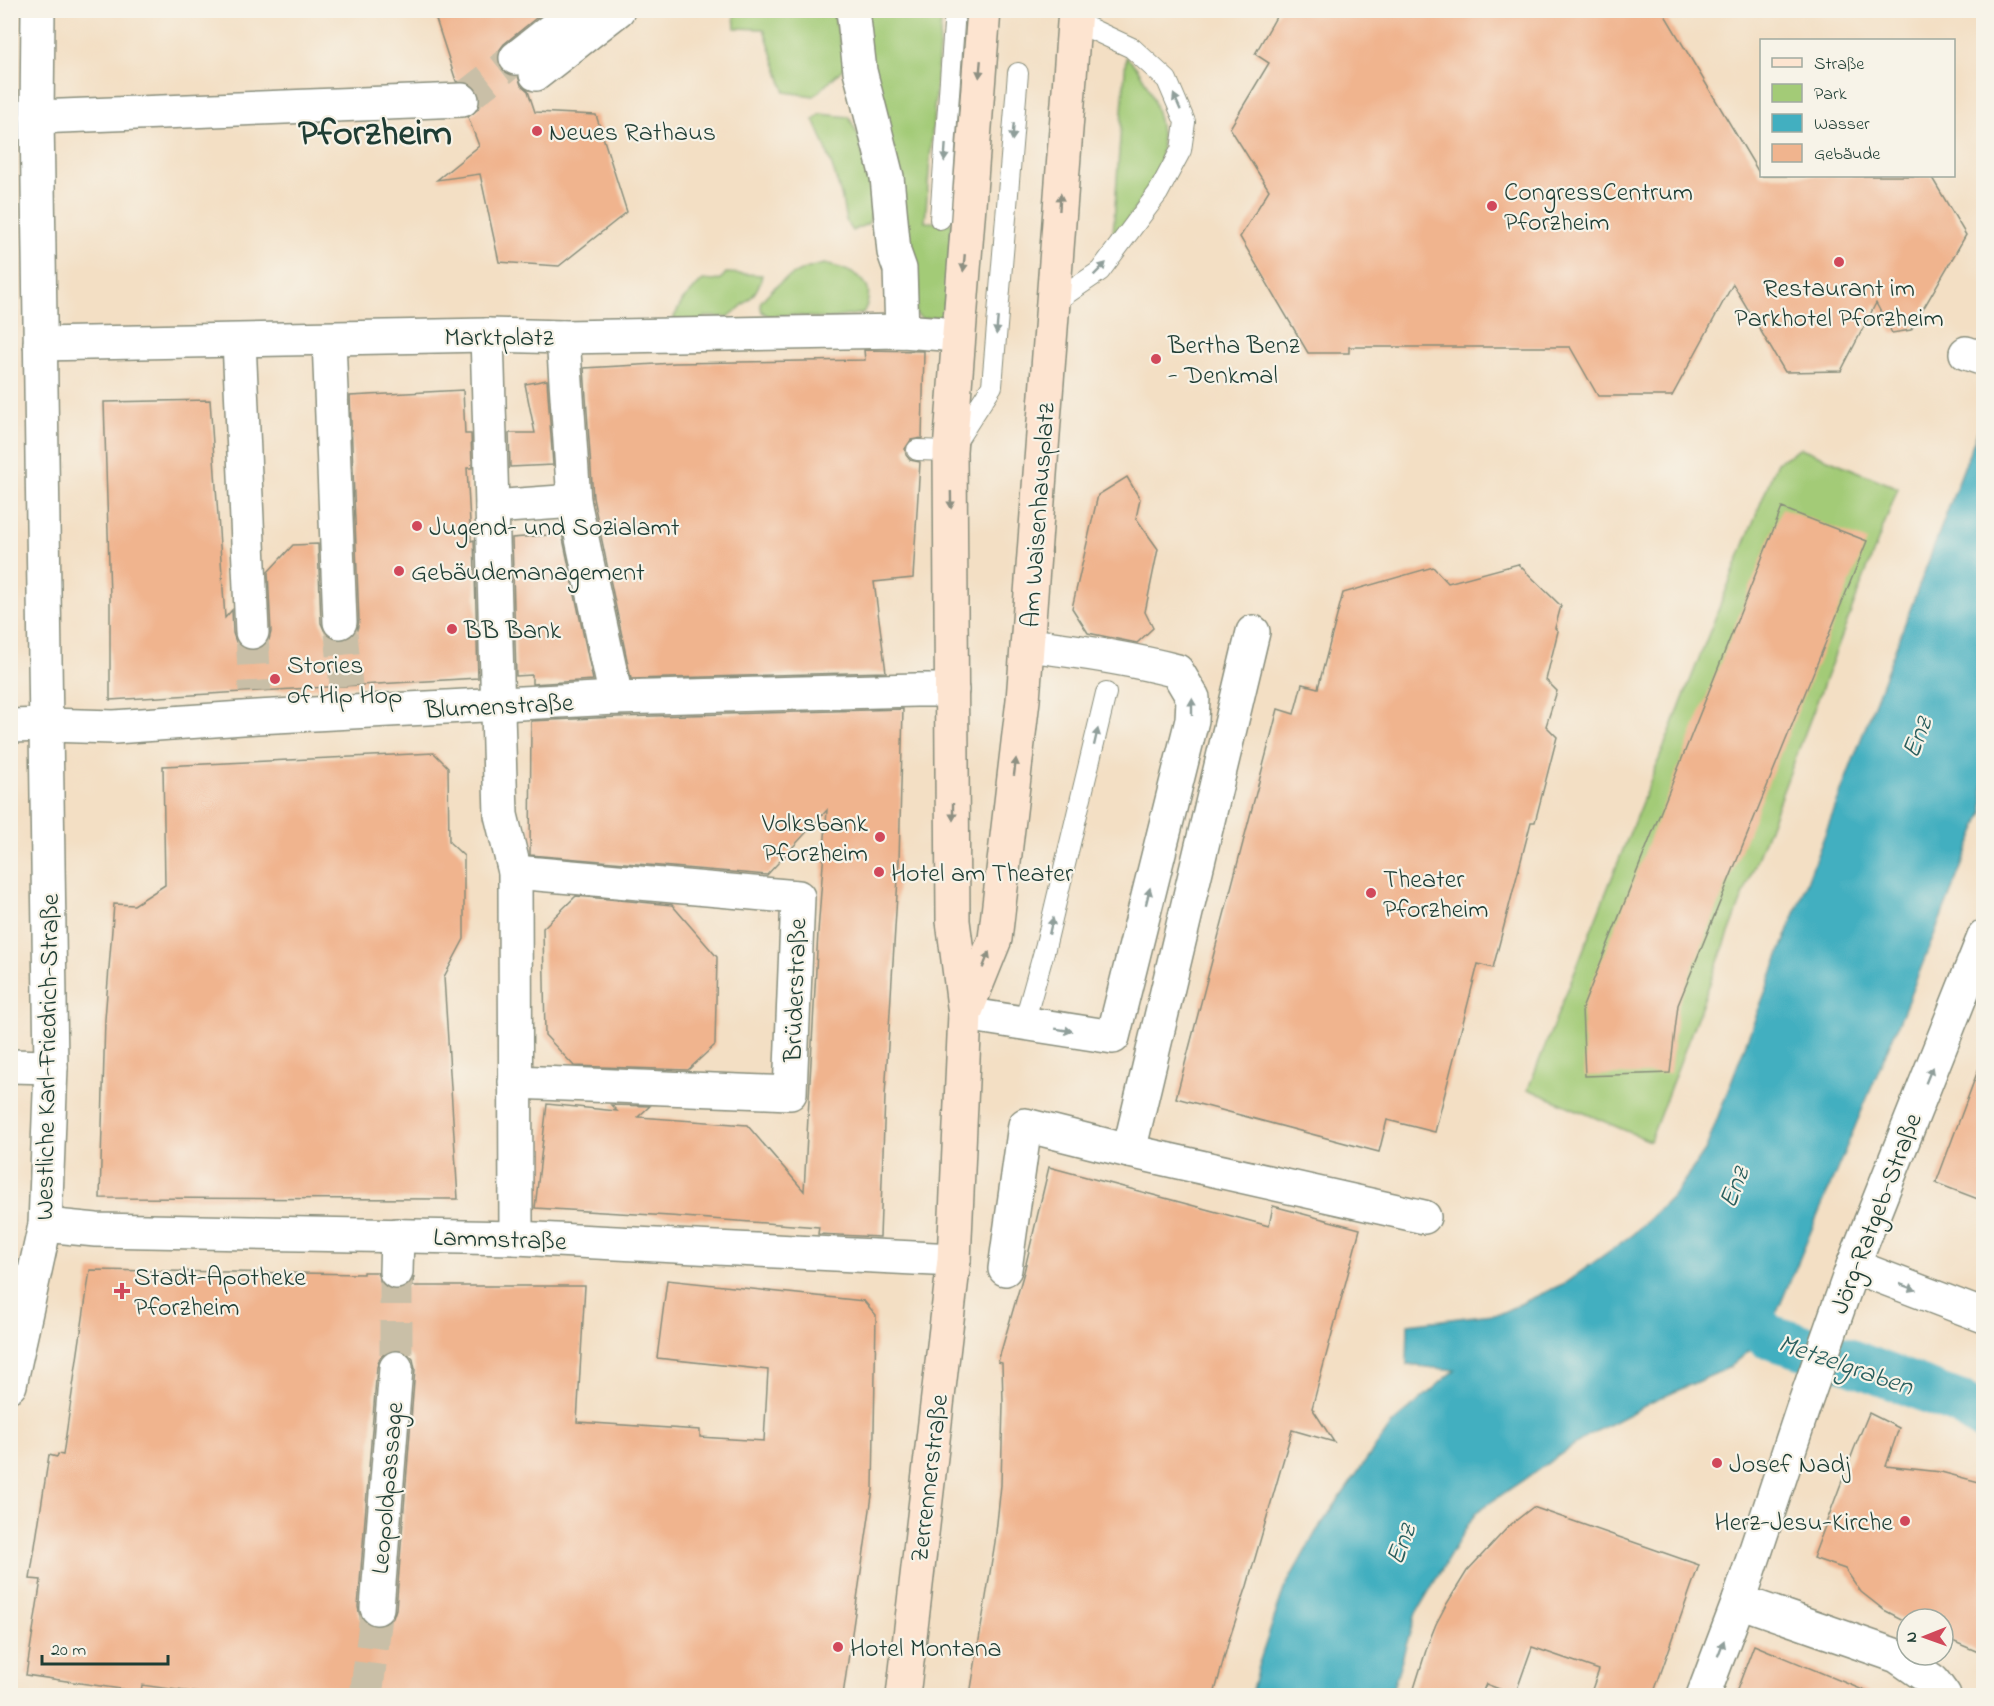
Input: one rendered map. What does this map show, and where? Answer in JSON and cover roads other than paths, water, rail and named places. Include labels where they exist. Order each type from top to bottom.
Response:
[{"type":"main road","name":"Am Waisenhausplatz","points":[[954,1260],[965,1014],[953,921],[950,451],[984,10]]},
{"type":"main road","name":"Am Waisenhausplatz","points":[[965,1014],[995,939],[1023,700],[1074,16]]},
{"type":"main road","name":"Zerrennerstraße","points":[[903,1695],[954,1260]]},
{"type":"street","name":"Westliche Karl-Friedrich-Straße","points":[[10,1385],[45,1225],[51,1068],[37,117],[38,10]]},
{"type":"street","points":[[577,10],[526,66],[618,10]]},
{"type":"street","points":[[853,10],[860,71],[887,177],[894,252],[900,269],[902,331]]},
{"type":"street","points":[[37,117],[462,100]]},
{"type":"street","name":"Marktplatz","points":[[40,344],[487,335],[563,337],[902,331],[958,334]]},
{"type":"street","points":[[487,335],[501,815],[515,872],[516,1238]]},
{"type":"street","points":[[563,337],[573,501],[616,698]]},
{"type":"street","points":[[329,339],[340,622]]},
{"type":"street","points":[[239,341],[252,632]]},
{"type":"street","points":[[492,507],[573,501]]},
{"type":"street","points":[[1129,1151],[1253,632]]},
{"type":"street","points":[[965,1014],[1113,1037],[1192,720],[1193,698],[1177,671],[1148,663],[1028,645]]},
{"type":"street","name":"Blumenstraße","points":[[47,725],[114,727],[256,704],[346,700],[499,705],[616,698],[952,690]]},
{"type":"street","points":[[10,726],[47,725]]},
{"type":"street","name":"Brüderstraße","points":[[515,872],[798,897],[789,1093],[515,1082]]},
{"type":"street","name":"Jörg-Ratgeb-Straße","points":[[1702,1695],[1739,1601],[1848,1280],[1983,937]]},
{"type":"street","points":[[10,1066],[51,1068]]},
{"type":"street","points":[[1005,1269],[1025,1125],[1129,1151],[1424,1217]]},
{"type":"street","name":"Lammstraße","points":[[45,1225],[96,1230],[516,1238],[954,1260]]},
{"type":"street","points":[[396,1272],[397,1235]]},
{"type":"street","points":[[1848,1280],[1983,1316]]},
{"type":"street","name":"Leopoldpassage","points":[[377,1608],[396,1368]]},
{"type":"street","points":[[1739,1601],[1897,1656],[1933,1681],[1944,1695]]},
{"type":"lane","points":[[940,219],[955,10]]},
{"type":"lane","points":[[1053,303],[1100,271],[1151,201],[1181,150],[1185,122],[1167,80],[1132,48],[1074,16]]},
{"type":"lane","points":[[917,450],[950,451],[992,386],[1018,73]]},
{"type":"lane","points":[[1024,1023],[1046,948],[1106,693]]},
{"type":"water","name":"Enz","points":[[1983,417],[1983,812],[1907,1003],[1767,1336],[1730,1367],[1652,1402],[1589,1435],[1475,1513],[1416,1613],[1391,1695],[1251,1695],[1258,1666],[1284,1589],[1316,1532],[1391,1425],[1455,1370],[1407,1365],[1408,1324],[1501,1313],[1565,1283],[1633,1234],[1675,1194],[1705,1151]]},
{"type":"waterway","name":"Metzelgraben","points":[[1729,1289],[1767,1336],[1846,1360],[1962,1404],[1984,1419]]},
{"type":"tunnel","points":[[462,100],[516,58]]},
{"type":"tunnel","points":[[340,622],[346,686]]},
{"type":"tunnel","points":[[252,632],[255,691]]},
{"type":"tunnel","points":[[396,1272],[396,1368]]},
{"type":"tunnel","points":[[366,1696],[377,1608]]},
{"type":"place","name":"Neues Rathaus","points":[[537,131]]},
{"type":"place","name":"CongressCentrum Pforzheim","points":[[1492,206]]},
{"type":"place","name":"Restaurant im Parkhotel Pforzheim","points":[[1839,262]]},
{"type":"place","name":"Bertha Benz - Denkmal","points":[[1156,359]]},
{"type":"place","name":"Jugend- und Sozialamt","points":[[417,526]]},
{"type":"place","name":"Gebäudemanagement","points":[[399,571]]},
{"type":"place","name":"BB Bank","points":[[452,629]]},
{"type":"place","name":"Stories of Hip Hop","points":[[275,679]]},
{"type":"place","name":"Volksbank Pforzheim","points":[[880,837]]},
{"type":"place","name":"Hotel am Theater","points":[[879,872]]},
{"type":"place","name":"Theater Pforzheim","points":[[1371,893]]},
{"type":"place","name":"Stadt-Apotheke Pforzheim","points":[[122,1291]]},
{"type":"place","name":"Josef Nadj","points":[[1717,1463]]},
{"type":"place","name":"Herz-Jesu-Kirche","points":[[1905,1521]]},
{"type":"place","name":"Hotel Montana","points":[[838,1647]]},
{"type":"district","name":"Pforzheim","points":[[375,131]]}]
